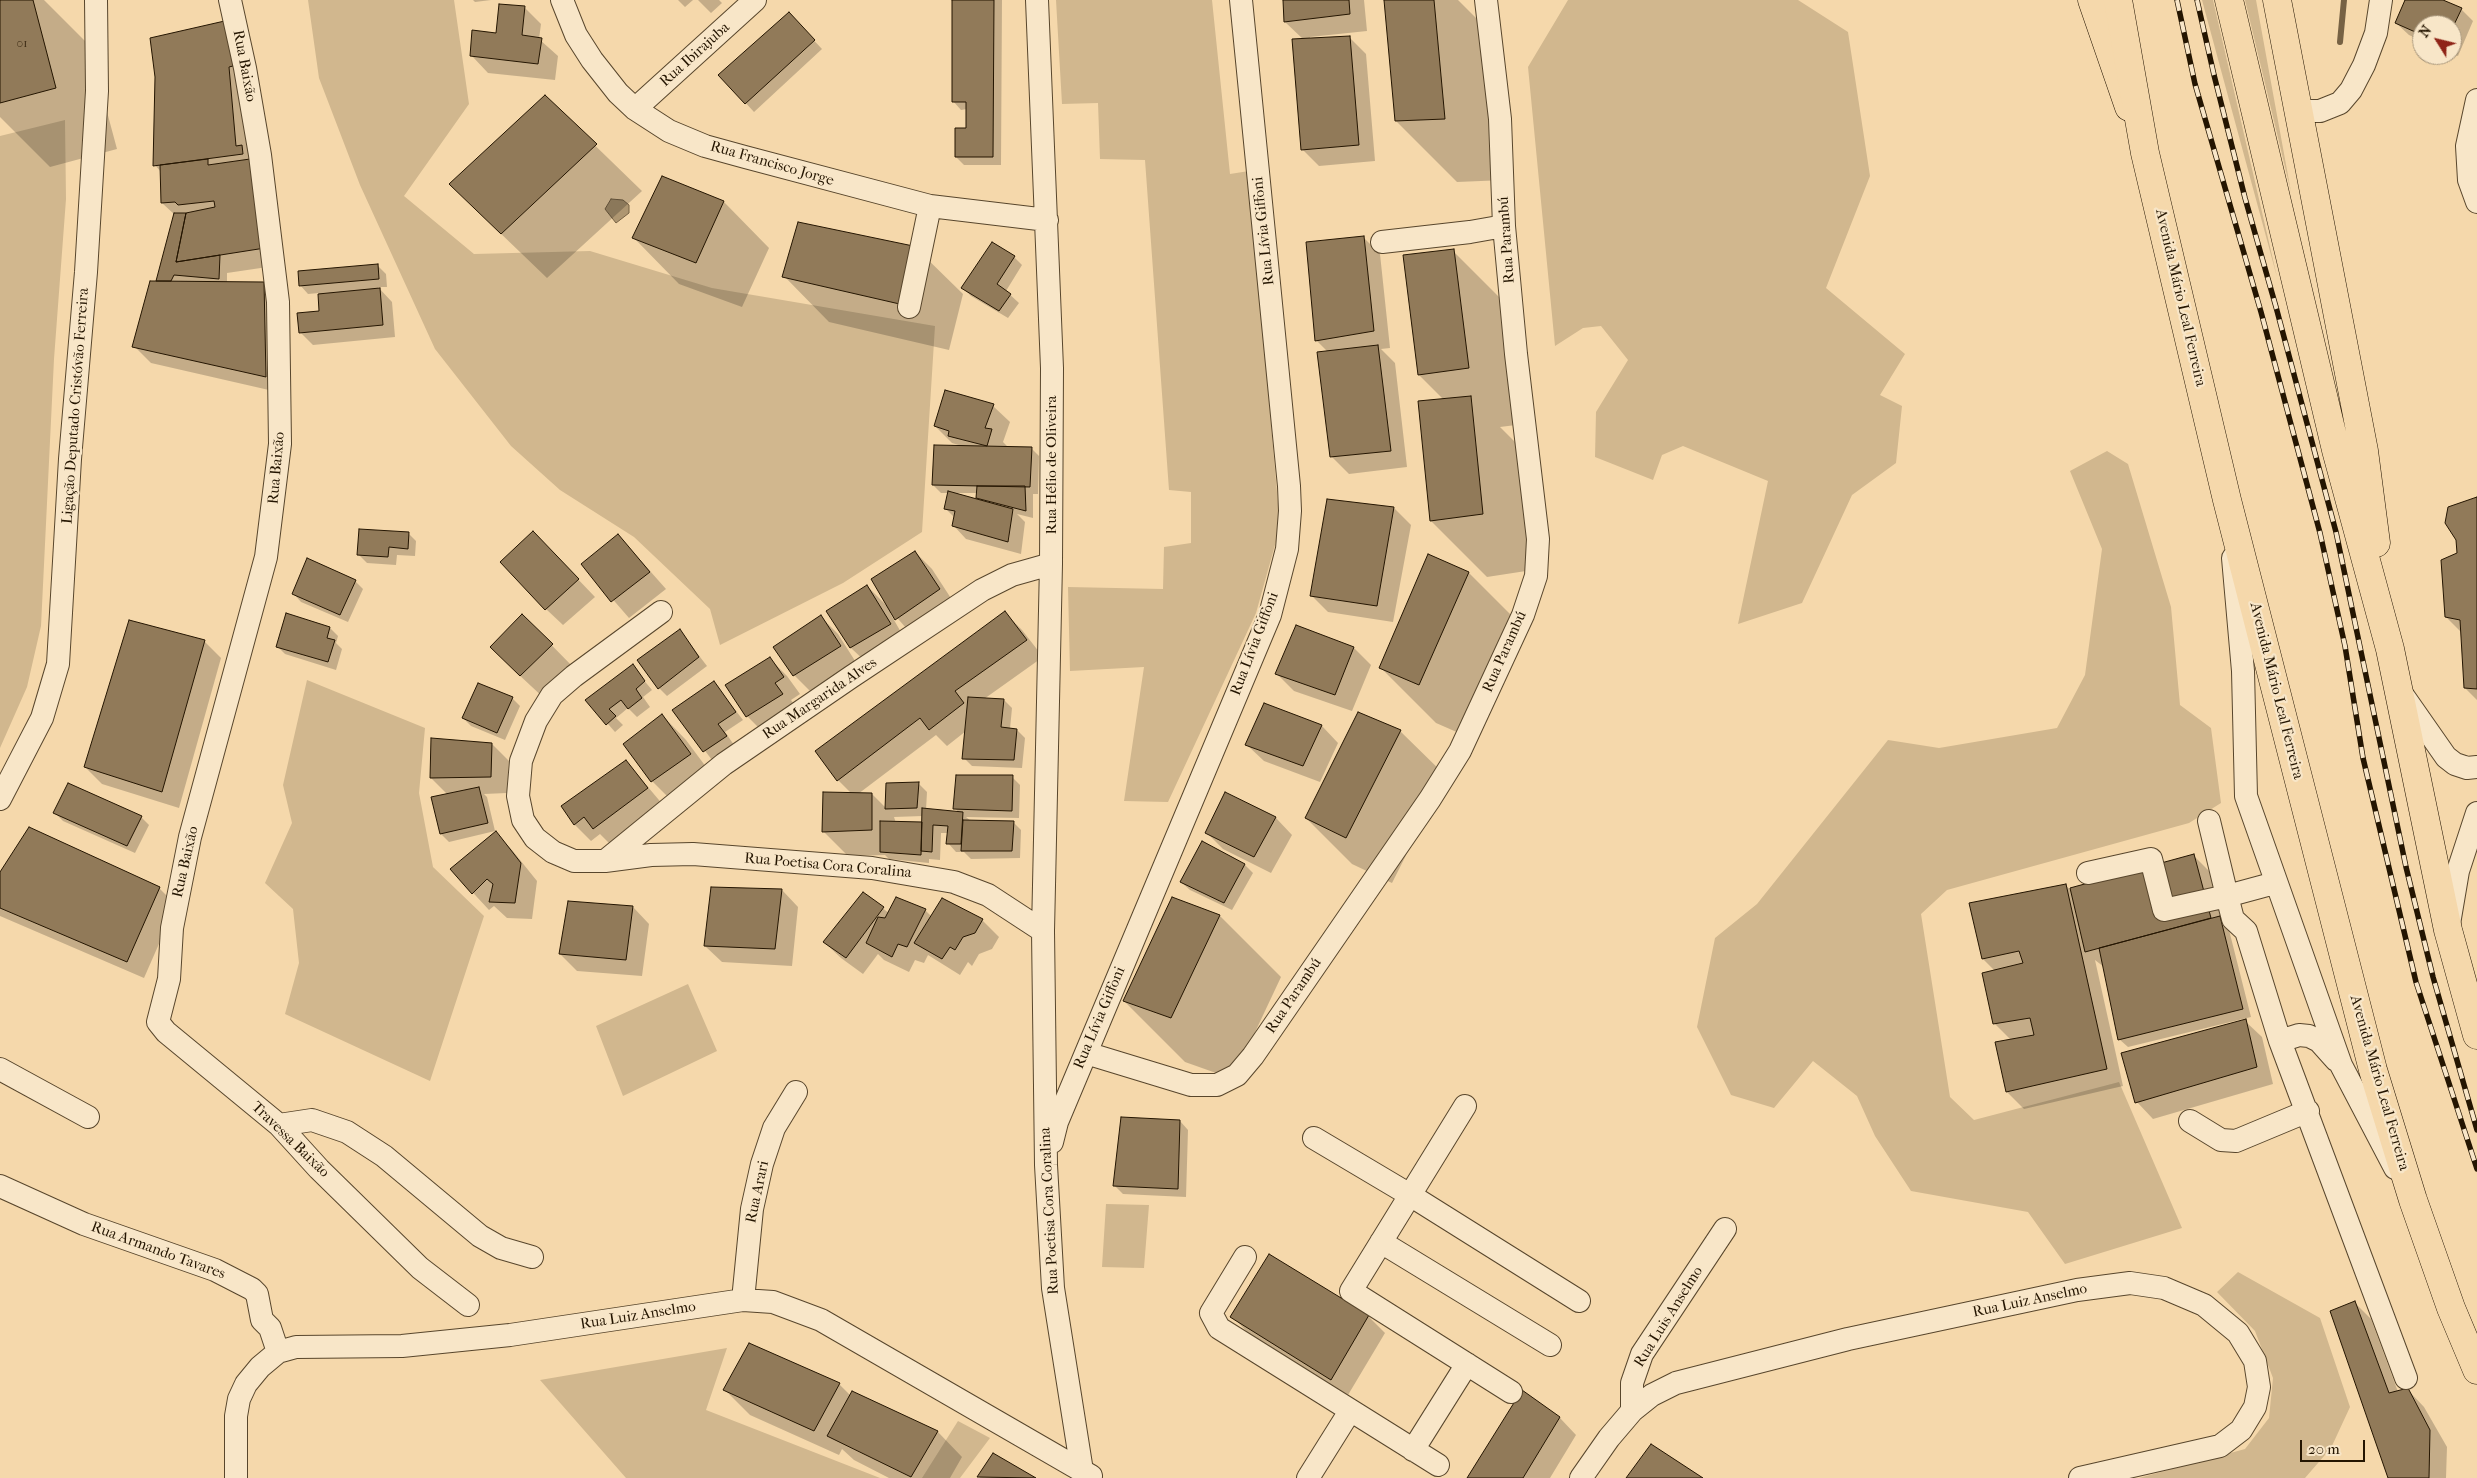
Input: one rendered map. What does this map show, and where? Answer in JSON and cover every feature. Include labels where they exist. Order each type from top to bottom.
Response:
[{"type":"main road","points":[[2092,0],[2145,153]]},
{"type":"main road","name":"Avenida Mário Leal Ferreira","points":[[2118,0],[2145,153],[2227,500],[2373,1070],[2413,1200],[2451,1308],[2477,1370]]},
{"type":"main road","points":[[2229,0],[2336,450],[2390,649],[2448,930],[2477,1034]]},
{"type":"main road","points":[[2276,5],[2364,451],[2390,649]]},
{"type":"street","name":"Ligação Deputado Cristóvão Ferreira","points":[[0,799],[42,718],[58,664],[70,459],[86,272],[97,91],[96,0]]},
{"type":"street","name":"Rua Baixão","points":[[172,928],[190,837],[254,609],[266,557],[280,444],[278,302],[260,155],[246,68],[230,0]]},
{"type":"street","name":"Rua Francisco Jorge","points":[[562,0],[576,35],[592,60],[618,93],[636,109],[669,131],[705,146],[930,206],[1047,220]]},
{"type":"street","name":"Rua Ibirajuba","points":[[636,109],[755,0]]},
{"type":"street","name":"Rua Hélio de Oliveira","points":[[1037,0],[1052,368],[1051,564],[1043,931]]},
{"type":"street","name":"Rua Lívia Giffoni","points":[[1046,1165],[1057,1122],[1270,614],[1287,550],[1290,511],[1289,486],[1241,0]]},
{"type":"street","name":"Rua Parambú","points":[[1086,1053],[1191,1085],[1217,1085],[1237,1075],[1253,1056],[1430,799],[1460,751],[1523,616],[1536,576],[1538,539],[1516,354],[1504,226],[1500,119],[1486,0]]},
{"type":"street","points":[[2298,111],[2320,111],[2340,103],[2350,90],[2364,66],[2376,33],[2381,0]]},
{"type":"street","points":[[2477,100],[2467,146],[2469,180],[2477,202]]},
{"type":"street","points":[[909,307],[930,206]]},
{"type":"street","points":[[1382,242],[1470,232],[1504,226]]},
{"type":"street","points":[[2227,500],[2243,671],[2246,796],[2275,883],[2341,1065],[2368,1120],[2413,1200]]},
{"type":"street","name":"Rua Margarida Alves","points":[[605,861],[724,764],[982,590],[1012,575],[1051,564]]},
{"type":"street","name":"Rua Poetisa Cora Coralina","points":[[661,612],[574,676],[552,695],[536,721],[521,761],[518,796],[523,820],[535,838],[553,852],[574,861],[605,861],[651,855],[693,854],[872,868],[954,882],[988,895],[1043,931],[1046,1165],[1053,1288],[1088,1474]]},
{"type":"street","points":[[2398,688],[2446,757],[2455,764],[2468,768],[2477,766]]},
{"type":"street","points":[[2448,930],[2458,871],[2477,813]]},
{"type":"street","points":[[2209,821],[2233,919],[2246,931],[2280,1041],[2308,1111],[2354,1244],[2406,1378]]},
{"type":"street","points":[[2088,874],[2151,858],[2164,910],[2275,883]]},
{"type":"street","name":"Travessa Baixão","points":[[172,928],[169,979],[158,1022],[166,1032],[279,1125],[394,1244],[420,1268],[468,1305]]},
{"type":"street","points":[[2280,1041],[2299,1035],[2309,1036],[2319,1041],[2341,1065]]},
{"type":"street","points":[[0,1069],[88,1117]]},
{"type":"street","name":"Rua Arari","points":[[743,1300],[752,1209],[762,1164],[774,1128],[796,1092]]},
{"type":"street","points":[[1465,1106],[1351,1291],[1511,1392]]},
{"type":"street","points":[[2190,1121],[2221,1140],[2236,1141],[2308,1111]]},
{"type":"street","points":[[279,1125],[312,1120],[347,1132],[384,1156],[480,1236],[501,1248],[532,1258]]},
{"type":"street","points":[[1314,1138],[1410,1195],[1579,1301]]},
{"type":"street","name":"Rua Armando Tavares","points":[[0,1186],[84,1224],[215,1270],[252,1288],[257,1294],[262,1320],[270,1328],[278,1352]]},
{"type":"street","name":"Rua Luis Anselmo","points":[[1632,1411],[1632,1382],[1642,1354],[1725,1229]]},
{"type":"street","points":[[1382,1242],[1550,1345]]},
{"type":"street","points":[[1244,1257],[1211,1313],[1219,1328],[1438,1465]]},
{"type":"street","name":"Rua Luiz Anselmo","points":[[1581,1478],[1609,1438],[1632,1411],[1652,1396],[1676,1383],[1848,1340],[2077,1290],[2130,1283],[2164,1288],[2204,1305],[2238,1333],[2255,1361],[2259,1387],[2255,1407],[2240,1430],[2220,1446],[2080,1478]]},
{"type":"street","name":"Rua Luiz Anselmo","points":[[236,1478],[236,1416],[240,1399],[246,1384],[260,1367],[278,1352],[296,1347],[402,1346],[510,1335],[743,1300],[773,1302],[821,1320],[1088,1474]]},
{"type":"street","points":[[1413,1450],[1466,1364]]},
{"type":"street","points":[[1308,1478],[1350,1410]]},
{"type":"shaded area","points":[[308,0],[454,0],[469,104],[404,196],[474,254],[590,251],[712,288],[935,326],[922,532],[843,583],[720,645],[710,609],[634,537],[560,490],[511,446],[435,349],[360,185],[319,78]]},
{"type":"shaded area","points":[[1056,0],[1212,0],[1230,174],[1249,171],[1280,527],[1256,613],[1168,802],[1124,801],[1144,667],[1070,671],[1068,587],[1163,589],[1164,547],[1191,543],[1191,492],[1169,490],[1145,160],[1100,159],[1098,103],[1062,104]]},
{"type":"shaded area","points":[[1568,0],[1798,0],[1848,32],[1870,176],[1826,288],[1905,354],[1880,395],[1902,406],[1896,463],[1852,495],[1802,603],[1738,624],[1768,481],[1683,446],[1662,455],[1653,480],[1595,457],[1596,412],[1628,360],[1601,326],[1583,328],[1555,346],[1528,67]]},
{"type":"shaded area","points":[[2202,0],[2213,0],[2277,277]]},
{"type":"shaded area","points":[[2245,0],[2256,0],[2291,192]]},
{"type":"shaded area","points":[[65,120],[66,199],[54,359],[41,626],[27,687],[0,748],[0,136]]},
{"type":"shaded area","points":[[611,199],[623,200],[629,205],[629,213],[616,223],[605,209]]},
{"type":"shaded area","points":[[2107,451],[2128,464],[2171,607],[2180,705],[2211,728],[2221,803],[2189,823],[1947,890],[1921,914],[1950,1097],[1974,1120],[2119,1082],[2182,1228],[2065,1264],[2028,1212],[1911,1191],[1875,1136],[1857,1096],[1813,1061],[1774,1108],[1731,1095],[1697,1027],[1715,938],[1757,904],[1888,740],[1939,748],[2057,728],[2085,675],[2102,549],[2070,471]]},
{"type":"shaded area","points":[[307,680],[425,728],[419,793],[433,867],[484,916],[430,1081],[285,1014],[299,963],[293,909],[265,883],[292,823],[283,785]]},
{"type":"shaded area","points":[[688,984],[717,1051],[623,1096],[596,1026]]},
{"type":"shaded area","points":[[1106,1204],[1149,1205],[1144,1268],[1102,1267]]},
{"type":"shaded area","points":[[2238,1272],[2320,1318],[2350,1407],[2331,1448],[2305,1478],[2139,1478],[2245,1449],[2269,1418],[2273,1378],[2255,1331],[2217,1292]]},
{"type":"shaded area","points":[[727,1348],[706,1410],[880,1478],[626,1478],[540,1380]]},
{"type":"shaded area","points":[[958,1421],[990,1438],[960,1478],[922,1478]]},
{"type":"building","points":[[0,0],[33,0],[56,88],[0,103]]},
{"type":"building","points":[[952,0],[994,0],[993,157],[955,157],[955,128],[966,128],[966,102],[952,102]]},
{"type":"building","points":[[1283,0],[1349,0],[1350,14],[1284,22]]},
{"type":"building","points":[[1384,0],[1434,0],[1445,119],[1395,121]]},
{"type":"building","points":[[2405,0],[2443,0],[2462,8],[2459,15],[2412,15],[2412,31],[2395,23]]},
{"type":"building","points":[[499,4],[525,6],[522,35],[542,38],[538,64],[470,56],[472,30],[496,33]]},
{"type":"building","points":[[789,12],[815,40],[745,104],[718,75]]},
{"type":"building","points":[[229,20],[233,66],[229,67],[236,146],[242,145],[243,154],[153,166],[155,77],[150,38]]},
{"type":"building","points":[[1350,36],[1359,145],[1301,150],[1292,39]]},
{"type":"building","points":[[545,95],[597,144],[501,234],[449,184]]},
{"type":"building","points":[[208,159],[208,165],[250,159],[265,248],[176,262],[186,213],[215,207],[214,201],[178,205],[175,202],[161,203],[160,165]]},
{"type":"building","points":[[662,176],[724,201],[696,263],[632,238]]},
{"type":"building","points":[[174,213],[186,213],[176,262],[220,255],[219,279],[174,275],[171,281],[156,281]]},
{"type":"building","points":[[798,222],[918,247],[904,305],[782,277]]},
{"type":"building","points":[[1364,236],[1374,331],[1315,341],[1306,242]]},
{"type":"building","points":[[992,242],[1015,256],[997,284],[1011,294],[999,311],[961,288]]},
{"type":"building","points":[[1454,249],[1469,368],[1418,375],[1403,255]]},
{"type":"building","points":[[378,264],[379,279],[299,286],[298,271]]},
{"type":"building","points":[[150,281],[264,282],[266,377],[132,347]]},
{"type":"building","points":[[380,288],[383,325],[299,333],[297,313],[319,311],[318,294]]},
{"type":"building","points":[[1378,345],[1391,451],[1330,457],[1317,352]]},
{"type":"building","points":[[945,390],[994,404],[985,428],[992,429],[987,446],[948,436],[949,431],[934,426]]},
{"type":"building","points":[[1471,396],[1483,514],[1430,521],[1418,401]]},
{"type":"building","points":[[934,445],[1032,447],[1030,487],[932,485]]},
{"type":"building","points":[[977,486],[1025,486],[1026,511],[976,498]]},
{"type":"building","points":[[948,491],[1013,509],[1008,542],[952,526],[955,511],[944,509]]},
{"type":"building","points":[[2477,497],[2477,689],[2464,688],[2460,620],[2445,617],[2441,560],[2457,553],[2456,540],[2445,523],[2448,507]]},
{"type":"building","points":[[1327,499],[1394,507],[1377,606],[1310,596]]},
{"type":"building","points":[[359,529],[409,532],[408,549],[389,547],[388,557],[357,555]]},
{"type":"building","points":[[533,531],[579,579],[545,610],[500,562]]},
{"type":"building","points":[[618,534],[650,572],[611,602],[581,564]]},
{"type":"building","points":[[915,551],[940,589],[895,620],[871,579]]},
{"type":"building","points":[[1428,554],[1469,572],[1419,685],[1379,668]]},
{"type":"building","points":[[307,558],[356,580],[340,615],[292,594]]},
{"type":"building","points":[[867,585],[891,624],[850,648],[826,611]]},
{"type":"building","points":[[1005,611],[1027,640],[955,691],[964,703],[929,730],[920,718],[837,781],[815,751]]},
{"type":"building","points":[[286,613],[330,627],[327,638],[335,640],[328,662],[276,647]]},
{"type":"building","points":[[522,614],[553,644],[520,676],[490,647]]},
{"type":"building","points":[[821,615],[841,646],[793,676],[773,647]]},
{"type":"building","points":[[129,620],[205,640],[162,792],[84,767]]},
{"type":"building","points":[[1296,625],[1354,647],[1335,695],[1275,674]]},
{"type":"building","points":[[680,629],[699,657],[658,689],[637,660]]},
{"type":"building","points":[[770,657],[784,677],[775,683],[783,694],[746,717],[725,685]]},
{"type":"building","points":[[633,664],[645,681],[636,689],[642,698],[628,709],[621,700],[609,709],[616,716],[606,725],[585,700]]},
{"type":"building","points":[[714,681],[736,712],[718,724],[727,736],[703,752],[672,710]]},
{"type":"building","points":[[478,683],[513,697],[497,733],[462,718]]},
{"type":"building","points":[[968,697],[1004,699],[1001,727],[1017,729],[1014,760],[962,759]]},
{"type":"building","points":[[1264,703],[1322,725],[1303,766],[1245,745]]},
{"type":"building","points":[[1358,712],[1401,730],[1346,838],[1305,818]]},
{"type":"building","points":[[662,714],[691,754],[651,782],[623,744]]},
{"type":"building","points":[[431,738],[492,743],[491,777],[430,778]]},
{"type":"building","points":[[626,760],[648,788],[593,829],[584,817],[574,825],[561,806]]},
{"type":"building","points":[[956,775],[1013,775],[1012,811],[953,809]]},
{"type":"building","points":[[919,782],[917,808],[885,809],[886,783]]},
{"type":"building","points":[[68,783],[142,816],[127,846],[53,813]]},
{"type":"building","points":[[479,787],[488,823],[440,834],[431,797]]},
{"type":"building","points":[[823,792],[872,793],[872,830],[822,832]]},
{"type":"building","points":[[1225,792],[1276,817],[1254,857],[1205,833]]},
{"type":"building","points":[[922,808],[963,812],[961,844],[946,844],[948,826],[933,825],[932,852],[921,851]]},
{"type":"building","points":[[963,820],[1014,821],[1012,851],[961,851]]},
{"type":"building","points":[[880,821],[922,822],[921,855],[880,852]]},
{"type":"building","points":[[29,827],[160,887],[127,962],[0,908],[0,872]]},
{"type":"building","points":[[496,831],[521,863],[515,903],[489,902],[493,884],[487,879],[472,894],[450,869]]},
{"type":"building","points":[[1202,841],[1245,864],[1224,903],[1180,882]]},
{"type":"building","points":[[2194,854],[2211,918],[2085,952],[2070,888]]},
{"type":"building","points":[[2066,884],[2107,1069],[2006,1092],[1995,1042],[2034,1035],[2030,1018],[1993,1024],[1982,973],[2023,963],[2019,951],[1982,959],[1969,903]]},
{"type":"building","points":[[711,887],[782,889],[775,949],[704,946]]},
{"type":"building","points":[[863,892],[884,907],[846,958],[823,942]]},
{"type":"building","points":[[896,897],[926,909],[907,947],[898,944],[892,957],[866,943],[878,917],[885,918]]},
{"type":"building","points":[[1172,897],[1220,915],[1171,1018],[1123,1001]]},
{"type":"building","points":[[942,898],[983,919],[975,933],[963,937],[955,950],[950,947],[942,959],[914,943]]},
{"type":"building","points":[[568,901],[633,906],[626,960],[559,954]]},
{"type":"building","points":[[2220,916],[2243,1009],[2118,1040],[2099,948]]},
{"type":"building","points":[[2246,1019],[2257,1067],[2135,1103],[2121,1053]]},
{"type":"building","points":[[1121,1117],[1180,1120],[1178,1189],[1113,1186]]},
{"type":"building","points":[[1269,1254],[1369,1315],[1331,1380],[1230,1317]]},
{"type":"building","points":[[2355,1301],[2389,1393],[2408,1388],[2430,1430],[2429,1478],[2388,1478],[2330,1311]]},
{"type":"building","points":[[749,1343],[840,1383],[814,1431],[723,1390]]},
{"type":"building","points":[[1522,1390],[1560,1417],[1523,1478],[1467,1478]]},
{"type":"building","points":[[852,1391],[938,1431],[911,1477],[827,1436]]},
{"type":"building","points":[[1651,1444],[1703,1478],[1626,1478]]},
{"type":"building","points":[[993,1453],[1036,1478],[977,1477]]},
{"type":"waterway","points":[[2340,42],[2344,0]]},
{"type":"railway","points":[[2177,0],[2195,84],[2261,312],[2320,533],[2345,646],[2363,758],[2416,982],[2477,1169]]},
{"type":"railway","points":[[2197,0],[2245,198],[2336,532],[2406,867],[2433,977],[2477,1130]]}]
